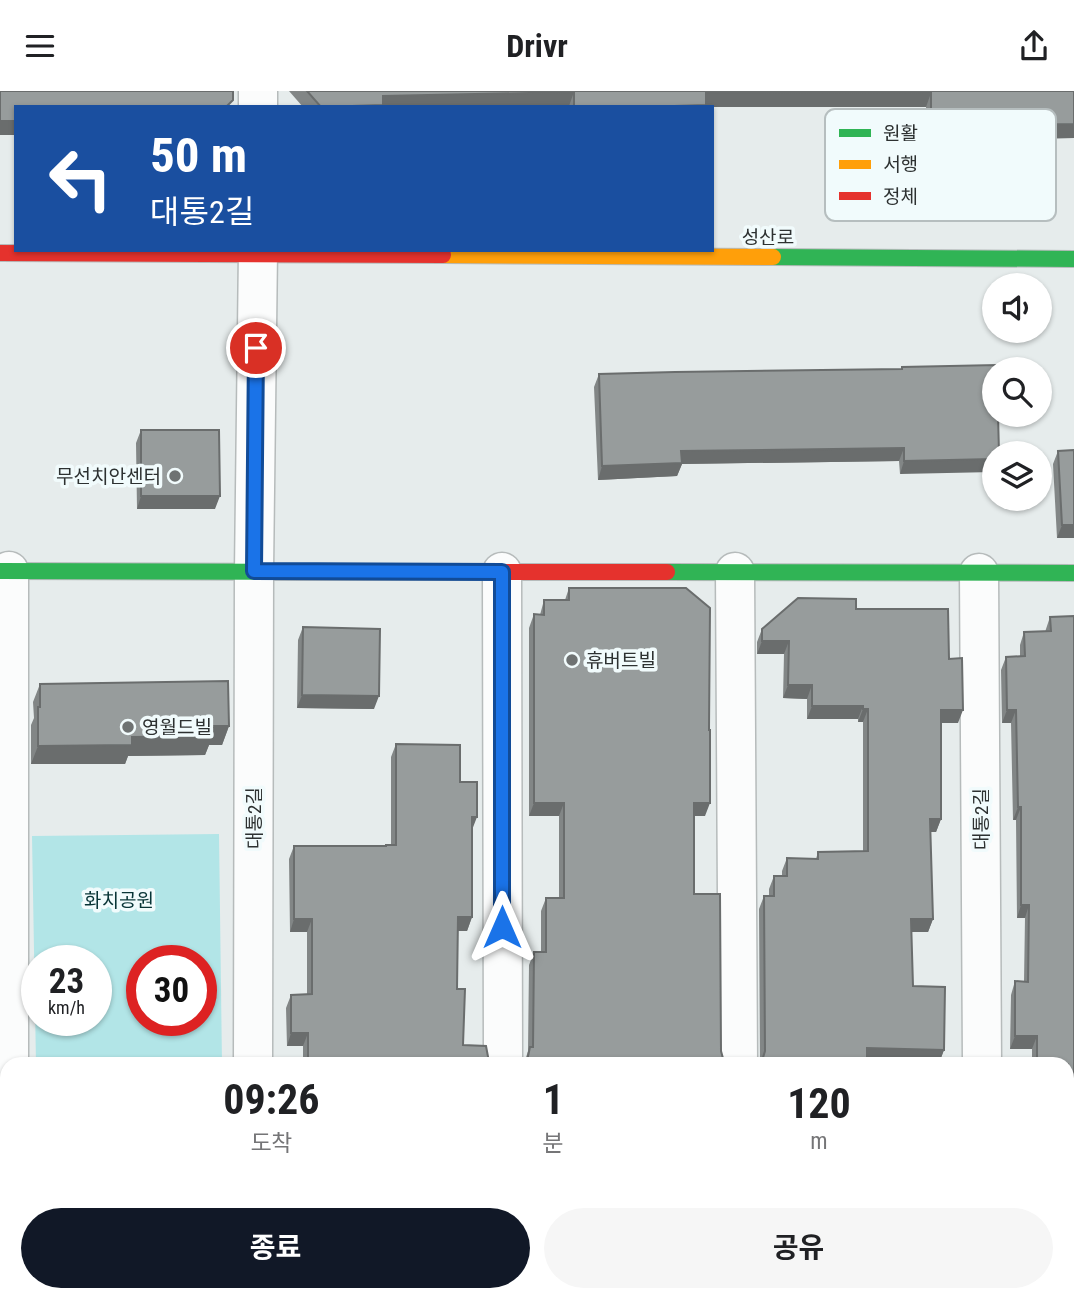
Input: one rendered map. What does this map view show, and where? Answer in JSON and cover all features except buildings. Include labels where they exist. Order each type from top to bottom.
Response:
[{"type":"street","name":"성산로","points":[[0,253],[1074,259]]},
{"type":"street","name":"대통2길","points":[[253,1057],[258,253]]},
{"type":"street","points":[[9,1057],[5,571],[1074,573]]},
{"type":"street","points":[[502,572],[503,1057]]},
{"type":"street","points":[[734,572],[738,1057]]},
{"type":"street","name":"대통2길","points":[[979,573],[982,1057]]},
{"type":"green space","name":"화치공원","points":[[219,834],[222,1057],[36,1057],[36,1036],[112,1036],[112,945],[34,945],[32,836]]},
{"type":"traffic: fast","points":[[773,257],[1074,259]]},
{"type":"traffic: fast","points":[[0,571],[303,572]]},
{"type":"traffic: fast","points":[[667,572],[1074,573]]},
{"type":"traffic: slow","points":[[443,255],[773,257]]},
{"type":"traffic: jam","points":[[0,253],[443,255]]},
{"type":"traffic: jam","points":[[303,572],[667,572]]},
{"type":"place","name":"무선치안센터","points":[[175,476]]},
{"type":"place","name":"휴버트빌","points":[[572,660]]},
{"type":"place","name":"영월드빌","points":[[128,727]]},
{"type":"route","points":[[256,348],[254,571],[502,572],[502,927]]}]
